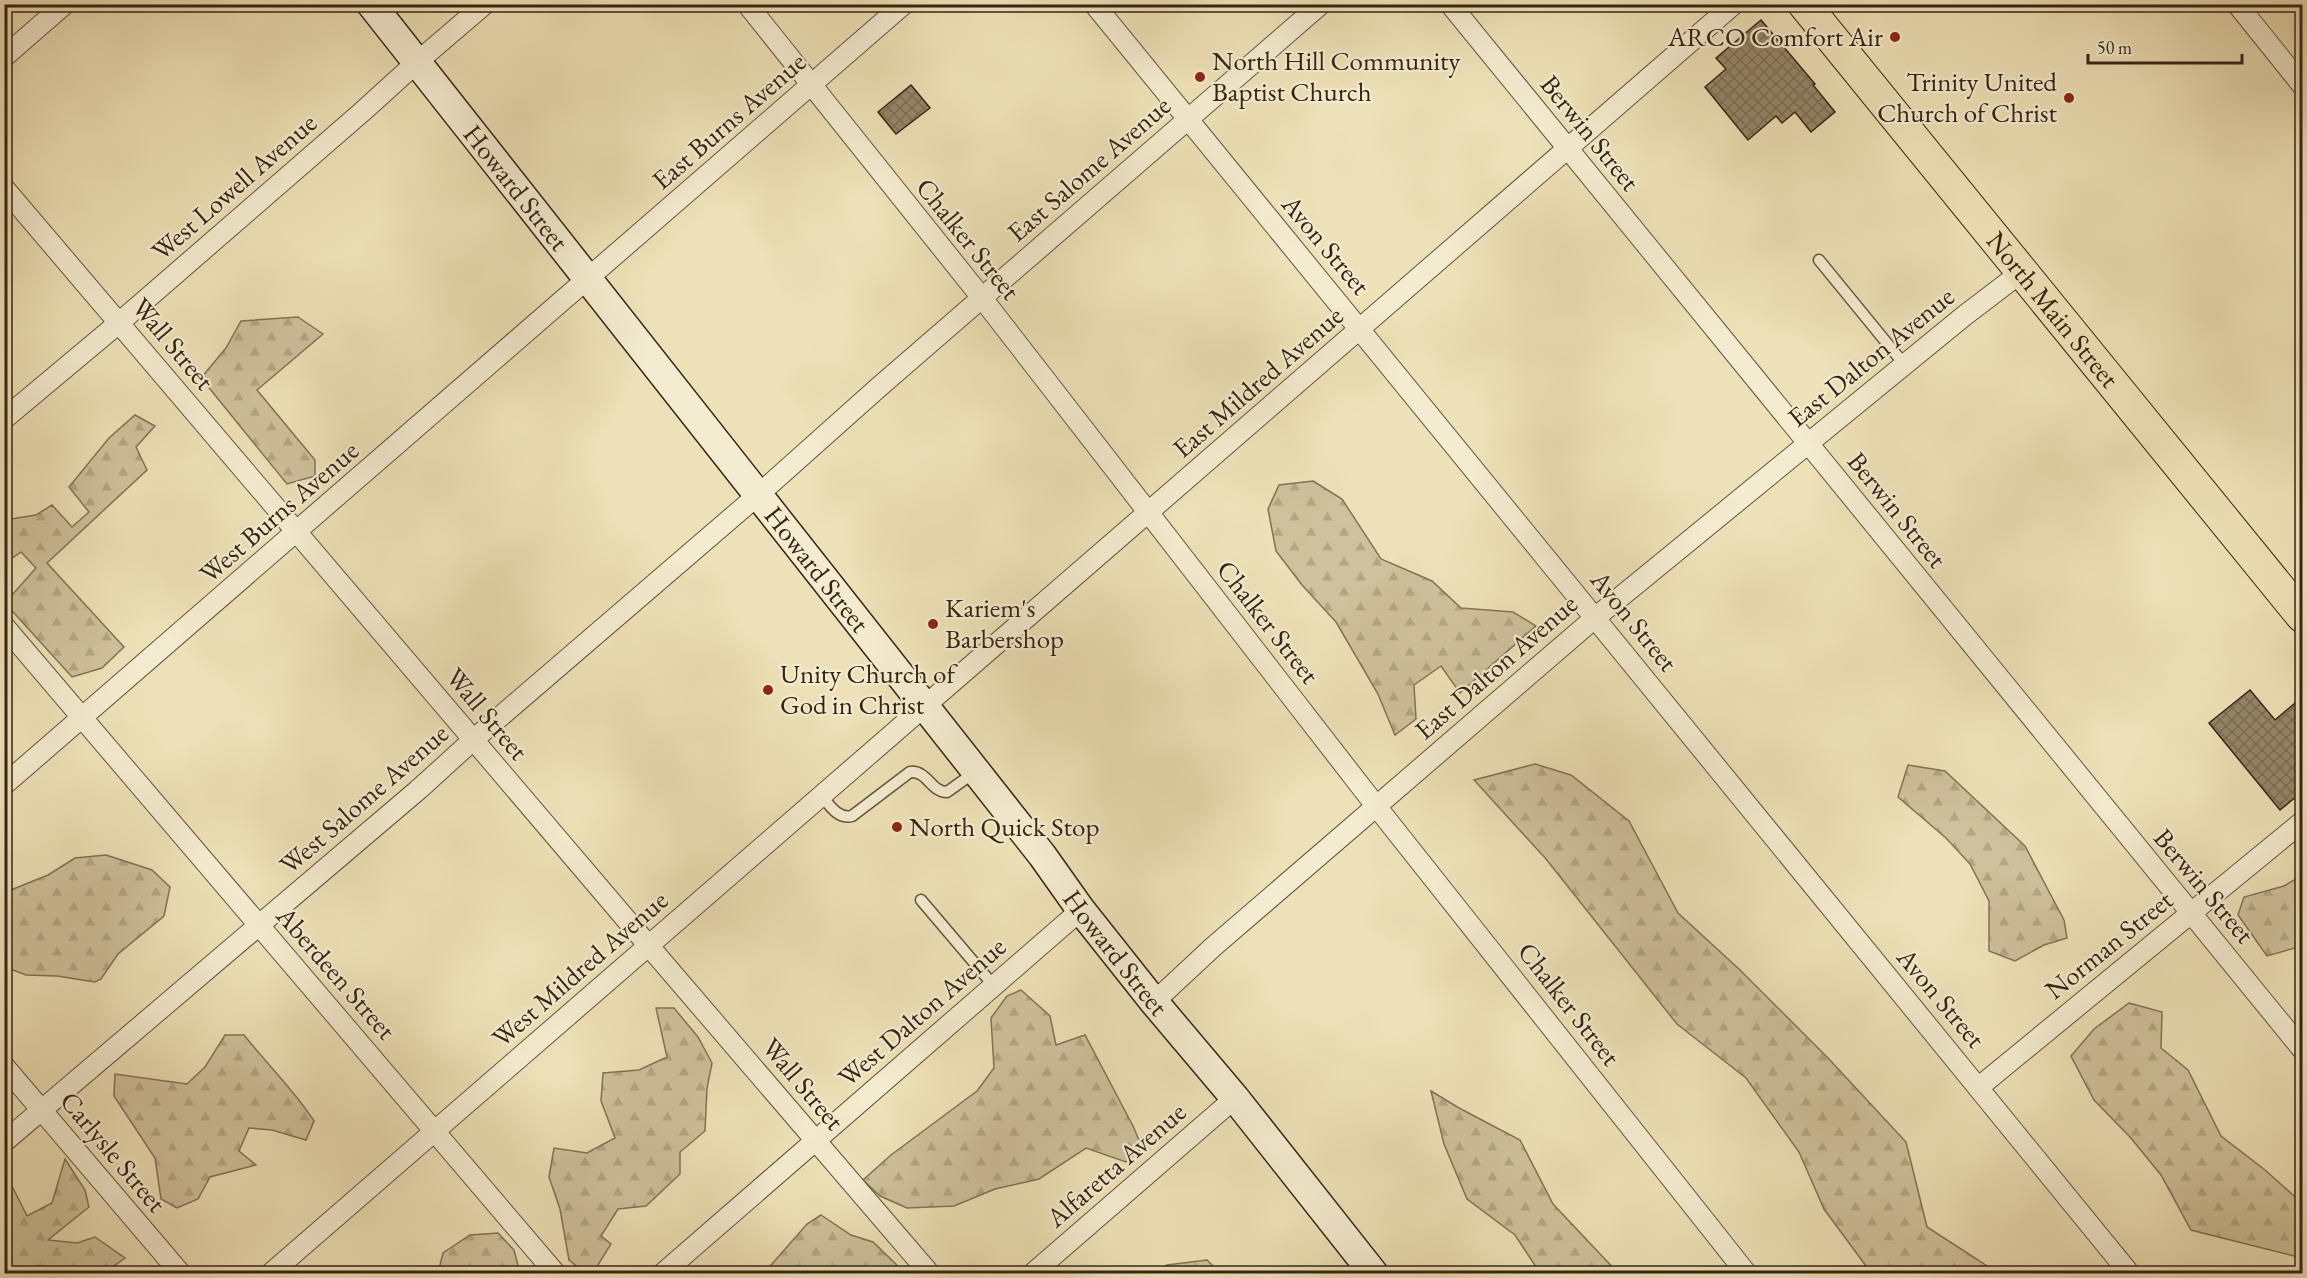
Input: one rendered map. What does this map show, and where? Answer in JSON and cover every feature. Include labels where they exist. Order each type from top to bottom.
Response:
[{"type":"main road","name":"Howard Street","points":[[371,4],[1042,855],[1081,910],[1154,1002],[1235,1098],[1374,1274]]},
{"type":"main road","name":"North Main Street","points":[[1804,4],[2302,616]]},
{"type":"street","points":[[4,57],[65,4]]},
{"type":"street","name":"West Lowell Avenue","points":[[4,420],[485,4]]},
{"type":"street","name":"Chalker Street","points":[[747,4],[982,298],[1376,806],[1746,1274]]},
{"type":"street","name":"East Burns Avenue","points":[[589,278],[904,4]]},
{"type":"street","name":"Avon Street","points":[[1094,4],[1361,328],[2130,1274]]},
{"type":"street","name":"East Salome Avenue","points":[[758,495],[1321,4]]},
{"type":"street","name":"Berwin Street","points":[[1450,4],[2302,1049]]},
{"type":"street","points":[[2237,4],[2302,85]]},
{"type":"street","name":"East Mildred Avenue","points":[[926,707],[1512,195],[1568,150],[1723,8]]},
{"type":"street","name":"Wall Street","points":[[4,188],[930,1274]]},
{"type":"street","name":"East Dalton Avenue","points":[[1154,1002],[1213,947],[1596,617],[1904,364],[2023,271]]},
{"type":"street","name":"West Burns Avenue","points":[[4,785],[589,278]]},
{"type":"street","name":"West Salome Avenue","points":[[4,1142],[418,790],[758,495]]},
{"type":"street","name":"Aberdeen Street","points":[[4,626],[556,1274]]},
{"type":"street","name":"West Mildred Avenue","points":[[270,1274],[926,707]]},
{"type":"street","name":"Norman Street","points":[[1979,1087],[2302,822]]},
{"type":"street","name":"West Dalton Avenue","points":[[662,1274],[1081,910]]},
{"type":"street","name":"Carlysle Street","points":[[4,1066],[181,1274]]},
{"type":"street","name":"Alfaretta Avenue","points":[[1032,1274],[1235,1098]]},
{"type":"lane","points":[[1819,260],[1904,364]]},
{"type":"lane","points":[[822,796],[844,818],[852,816],[910,772],[921,774],[937,790],[947,792],[976,771]]},
{"type":"lane","points":[[921,900],[994,986]]},
{"type":"green space","points":[[298,317],[323,334],[257,390],[315,460],[315,476],[287,484],[201,378],[226,348],[241,321]]},
{"type":"green space","points":[[135,415],[155,426],[136,447],[147,470],[47,563],[124,647],[102,668],[72,677],[5,603],[36,568],[21,552],[5,563],[5,520],[36,515],[52,505],[72,527],[89,512],[69,487],[109,438]]},
{"type":"green space","points":[[1313,481],[1342,499],[1381,559],[1432,581],[1461,608],[1513,612],[1536,626],[1460,693],[1441,666],[1414,685],[1416,719],[1395,735],[1378,694],[1336,622],[1302,585],[1276,551],[1268,509],[1279,485]]},
{"type":"green space","points":[[1535,764],[1571,775],[1629,821],[1678,913],[1740,970],[1828,1058],[1906,1142],[1927,1227],[1998,1273],[1872,1274],[1824,1209],[1799,1152],[1746,1078],[1677,1024],[1546,859],[1474,780]]},
{"type":"green space","points":[[1908,765],[1945,771],[2025,846],[2064,920],[2067,938],[2044,945],[2015,961],[1989,951],[1989,901],[1970,864],[1946,838],[1898,797]]},
{"type":"green space","points":[[106,855],[152,870],[170,887],[164,916],[118,954],[101,979],[95,982],[57,976],[26,975],[5,967],[5,896],[11,890],[48,875],[75,858]]},
{"type":"green space","points":[[2302,875],[2302,946],[2267,956],[2238,915],[2244,897],[2284,886]]},
{"type":"green space","points":[[1021,990],[1050,1016],[1056,1045],[1085,1035],[1134,1128],[1142,1148],[1126,1162],[1086,1148],[1039,1179],[995,1189],[954,1206],[907,1208],[880,1196],[863,1180],[891,1155],[977,1091],[994,1068],[991,1018],[1007,996]]},
{"type":"green space","points":[[2129,1003],[2162,1012],[2161,1048],[2188,1070],[2221,1136],[2265,1170],[2302,1203],[2302,1258],[2191,1230],[2161,1175],[2130,1137],[2094,1100],[2071,1056],[2094,1029]]},
{"type":"green space","points":[[656,1008],[674,1008],[698,1037],[712,1063],[707,1088],[705,1131],[680,1152],[680,1174],[646,1206],[618,1209],[601,1236],[611,1244],[593,1273],[585,1273],[569,1260],[560,1209],[549,1177],[554,1148],[587,1153],[615,1138],[601,1101],[603,1073],[639,1070],[667,1057]]},
{"type":"green space","points":[[225,1035],[244,1035],[314,1121],[306,1140],[272,1130],[249,1128],[239,1151],[256,1165],[210,1177],[198,1199],[177,1208],[161,1199],[155,1158],[114,1096],[115,1074],[187,1084],[205,1067]]},
{"type":"green space","points":[[1431,1091],[1520,1140],[1553,1204],[1618,1273],[1540,1273],[1515,1235],[1467,1199],[1444,1144]]},
{"type":"green space","points":[[65,1159],[85,1190],[89,1207],[48,1240],[77,1243],[95,1237],[125,1258],[104,1273],[5,1273],[5,1189],[13,1188],[27,1216],[52,1203]]},
{"type":"green space","points":[[821,1215],[851,1235],[873,1242],[905,1273],[764,1273],[807,1224]]},
{"type":"green space","points":[[498,1233],[514,1250],[520,1273],[438,1273],[443,1253],[470,1235]]},
{"type":"green space","points":[[1207,1260],[1220,1273],[1152,1273],[1167,1265]]},
{"type":"building","points":[[1761,20],[1815,84],[1813,85],[1835,112],[1811,132],[1795,112],[1782,123],[1776,116],[1748,140],[1705,87],[1726,69],[1716,58]]},
{"type":"building","points":[[911,85],[930,108],[896,134],[878,112]]},
{"type":"building","points":[[2250,690],[2275,720],[2302,697],[2302,792],[2280,810],[2209,723]]},
{"type":"place","name":"ARCO Comfort Air","points":[[1895,37]]},
{"type":"place","name":"North Hill Community Baptist Church","points":[[1200,77]]},
{"type":"place","name":"Trinity United Church of Christ","points":[[2069,98]]},
{"type":"place","name":"Kariem's Barbershop","points":[[933,624]]},
{"type":"place","name":"Unity Church of God in Christ","points":[[768,690]]},
{"type":"place","name":"North Quick Stop","points":[[897,827]]}]
